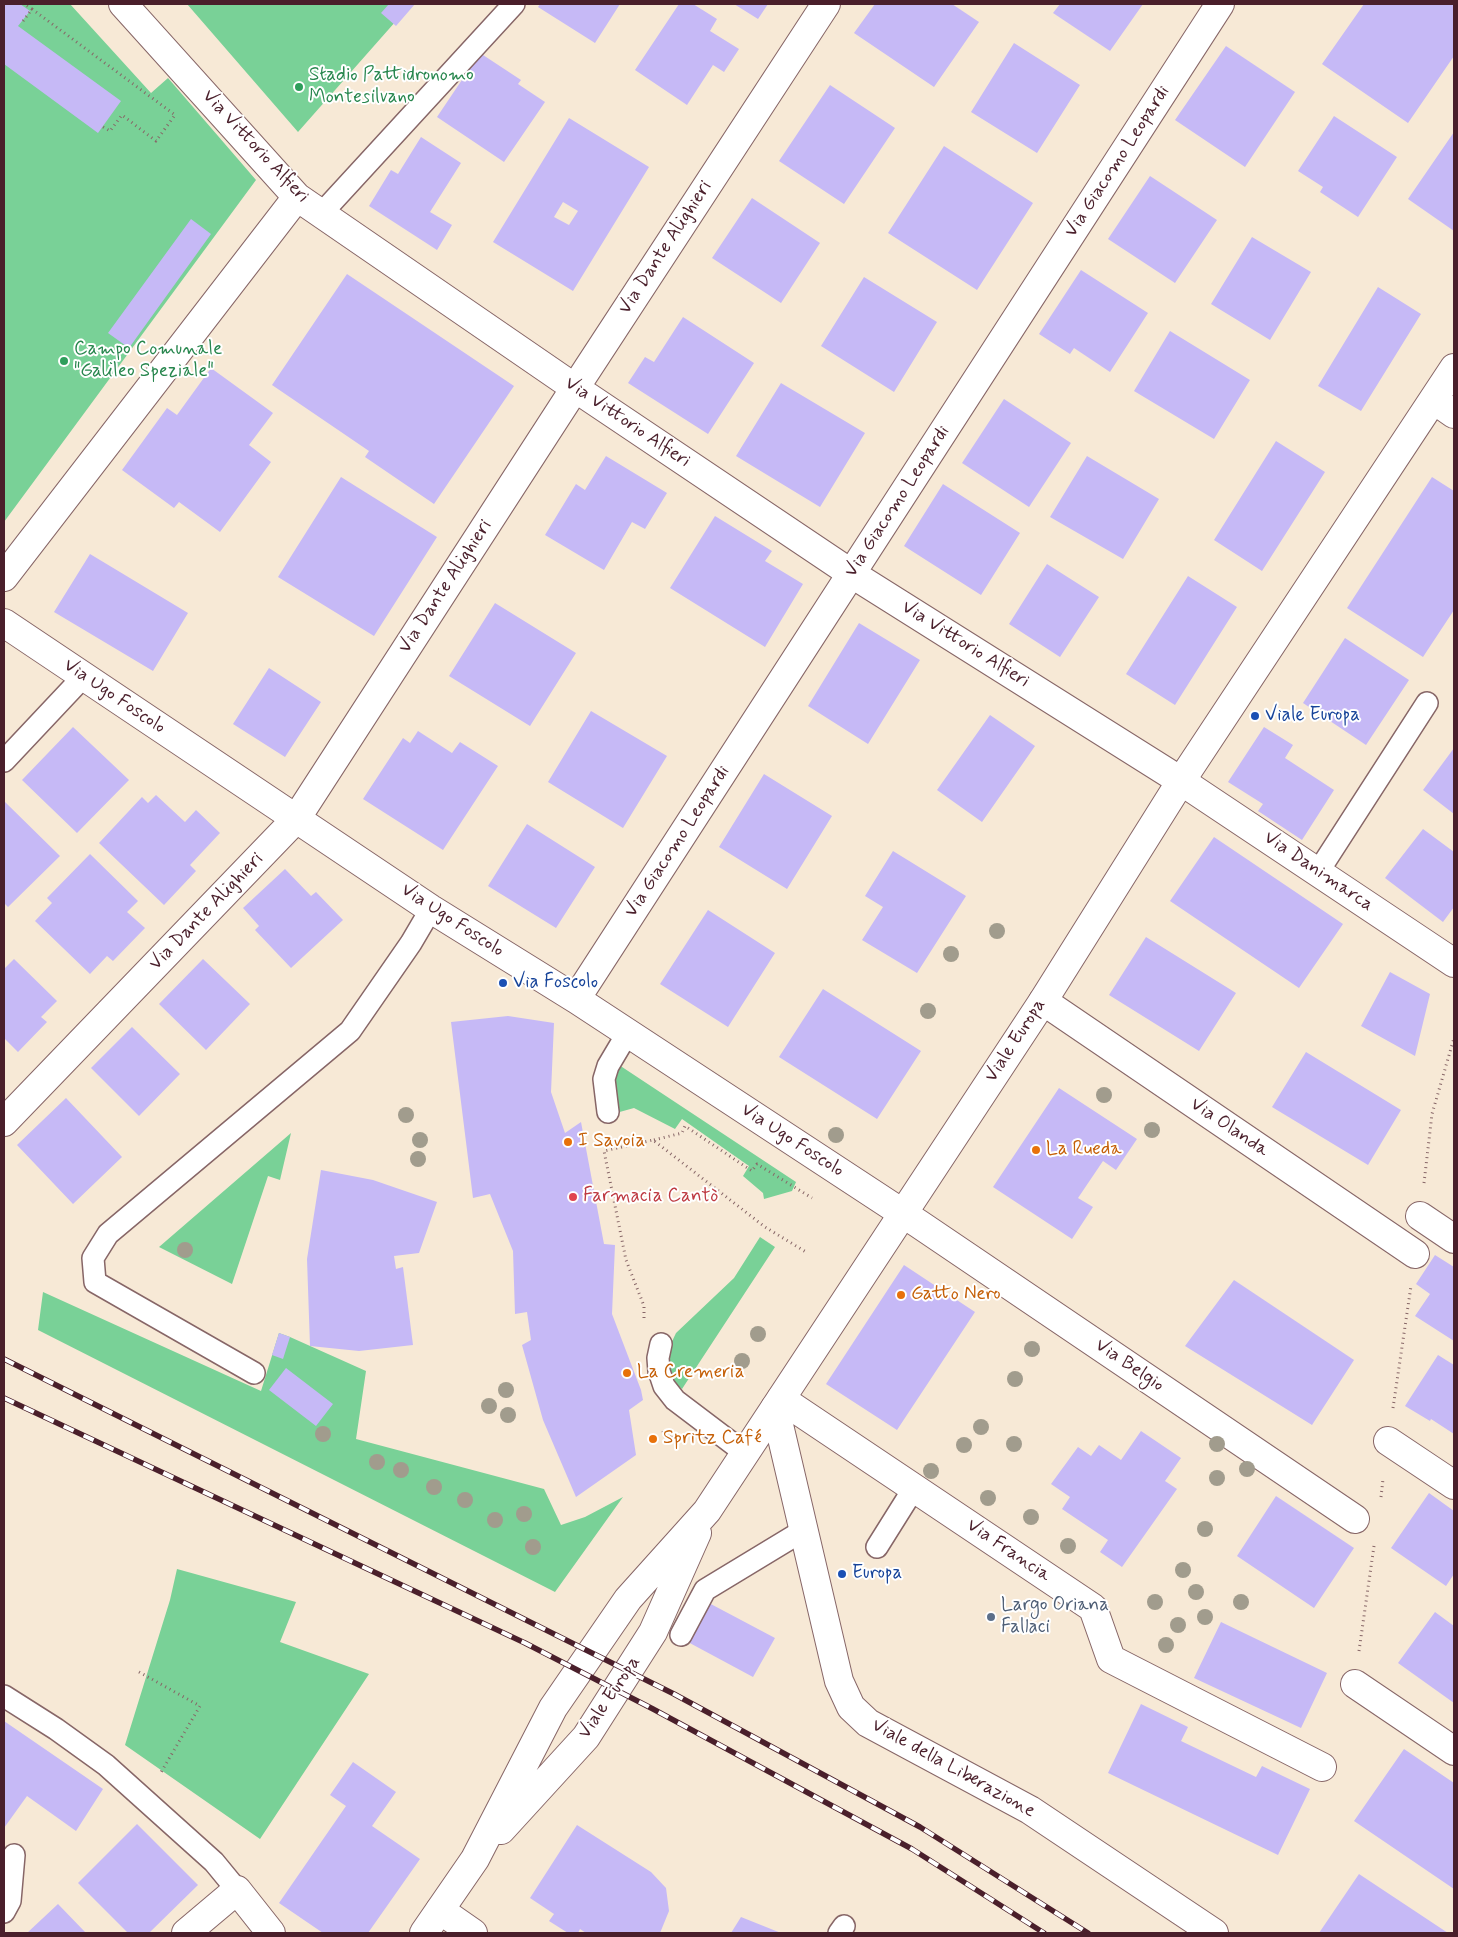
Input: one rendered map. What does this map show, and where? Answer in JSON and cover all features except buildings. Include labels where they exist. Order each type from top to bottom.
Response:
[{"type":"street","name":"Via Vittorio Alfieri","points":[[123,4],[297,198],[852,574],[1181,781]]},
{"type":"street","name":"Via Dante Alighieri","points":[[4,1122],[296,819],[826,4]]},
{"type":"street","name":"Via Giacomo Leopardi","points":[[576,999],[1220,4]]},
{"type":"street","points":[[4,577],[297,198]]},
{"type":"street","name":"Viale Europa","points":[[424,1933],[475,1859],[553,1708],[628,1598],[707,1511],[1043,1001],[1181,781],[1444,407],[1454,368]]},
{"type":"street","name":"Via Ugo Foscolo","points":[[4,623],[431,909],[576,999],[903,1214]]},
{"type":"street","name":"Via Danimarca","points":[[1181,781],[1454,963]]},
{"type":"street","name":"Via Olanda","points":[[1043,1001],[1415,1254]]},
{"type":"street","name":"Via Belgio","points":[[903,1214],[1355,1519]]},
{"type":"street","points":[[1420,1216],[1454,1239]]},
{"type":"street","name":"Via Francia","points":[[778,1404],[914,1488],[1093,1608],[1111,1659],[1322,1767]]},
{"type":"street","name":"Viale della Liberazione","points":[[778,1404],[804,1530],[839,1681],[851,1707],[868,1724],[1030,1810],[1214,1933]]},
{"type":"street","points":[[1388,1441],[1454,1485]]},
{"type":"street","name":"Viale Europa","points":[[475,1859],[586,1737],[653,1632],[707,1511]]},
{"type":"street","points":[[1355,1684],[1454,1751]]},
{"type":"street","points":[[186,1933],[237,1890],[271,1933]]},
{"type":"street","points":[[440,1910],[473,1933]]},
{"type":"lane","points":[[321,214],[514,4]]},
{"type":"lane","points":[[4,761],[84,676]]},
{"type":"lane","points":[[1318,872],[1426,703]]},
{"type":"lane","points":[[254,1372],[95,1282],[93,1258],[108,1234],[350,1031],[431,909]]},
{"type":"lane","points":[[608,1112],[604,1079],[608,1066],[627,1034]]},
{"type":"lane","points":[[661,1344],[658,1358],[659,1371],[664,1386],[675,1400],[745,1453]]},
{"type":"lane","points":[[877,1548],[914,1488]]},
{"type":"lane","points":[[681,1635],[705,1590],[804,1530]]},
{"type":"lane","points":[[4,1696],[56,1729],[106,1765],[214,1862],[237,1890]]},
{"type":"lane","points":[[4,1912],[10,1901],[14,1855]]},
{"type":"path","points":[[24,4],[175,115],[156,141],[122,116],[110,131],[103,126]]},
{"type":"path","points":[[23,21],[32,9]]},
{"type":"path","points":[[1420,1216],[1432,1114],[1454,1038]]},
{"type":"path","points":[[644,1323],[644,1306],[626,1260],[604,1151],[682,1133],[685,1126],[752,1172],[757,1164],[796,1188]]},
{"type":"path","points":[[653,1140],[765,1227],[806,1252]]},
{"type":"path","points":[[1380,1505],[1415,1254]]},
{"type":"path","points":[[661,1424],[667,1443],[675,1432]]},
{"type":"path","points":[[1355,1684],[1374,1542]]},
{"type":"path","points":[[139,1672],[200,1706],[145,1800]]},
{"type":"green space","name":"Campo Comunale \"Galileo Speziale\"","points":[[4,4],[70,4],[151,93],[168,78],[256,180],[4,522]]},
{"type":"green space","name":"Stadio Pattidronomo Montesilvano","points":[[187,4],[411,4],[298,132]]},
{"type":"green space","points":[[616,1063],[796,1182],[792,1191],[764,1199],[763,1193],[743,1176],[749,1166],[682,1119],[675,1129],[634,1108],[616,1113],[612,1094]]},
{"type":"green space","points":[[291,1133],[280,1180],[268,1176],[232,1284],[159,1247]]},
{"type":"green space","points":[[760,1237],[775,1247],[682,1389],[675,1383],[668,1366],[668,1350],[676,1333],[734,1278]]},
{"type":"green space","points":[[43,1292],[261,1391],[279,1333],[366,1371],[356,1439],[544,1489],[561,1525],[585,1517],[623,1497],[555,1592],[38,1330]]},
{"type":"green space","points":[[177,1569],[296,1602],[280,1642],[369,1674],[260,1839],[125,1745],[170,1600]]},
{"type":"railway","points":[[4,1359],[674,1694],[920,1827],[1088,1933]]},
{"type":"railway","points":[[4,1398],[525,1643],[653,1709],[912,1849],[1044,1933]]},
{"type":"place","name":"Stadio Pattidronomo Montesilvano","points":[[299,87]]},
{"type":"place","name":"Campo Comunale \"Galileo Speziale\"","points":[[64,361]]},
{"type":"place","name":"Viale Europa","points":[[1255,716]]},
{"type":"place","name":"Via Foscolo","points":[[503,983]]},
{"type":"place","name":"I Savoia","points":[[568,1142]]},
{"type":"place","name":"La Rueda","points":[[1036,1150]]},
{"type":"place","name":"Farmacia Cantò","points":[[573,1197]]},
{"type":"place","name":"Gatto Nero","points":[[901,1295]]},
{"type":"place","name":"La Cremeria","points":[[627,1373]]},
{"type":"place","name":"Spritz Café","points":[[653,1439]]},
{"type":"place","name":"Europa","points":[[842,1574]]},
{"type":"place","name":"Largo Oriana Fallaci","points":[[991,1617]]}]
